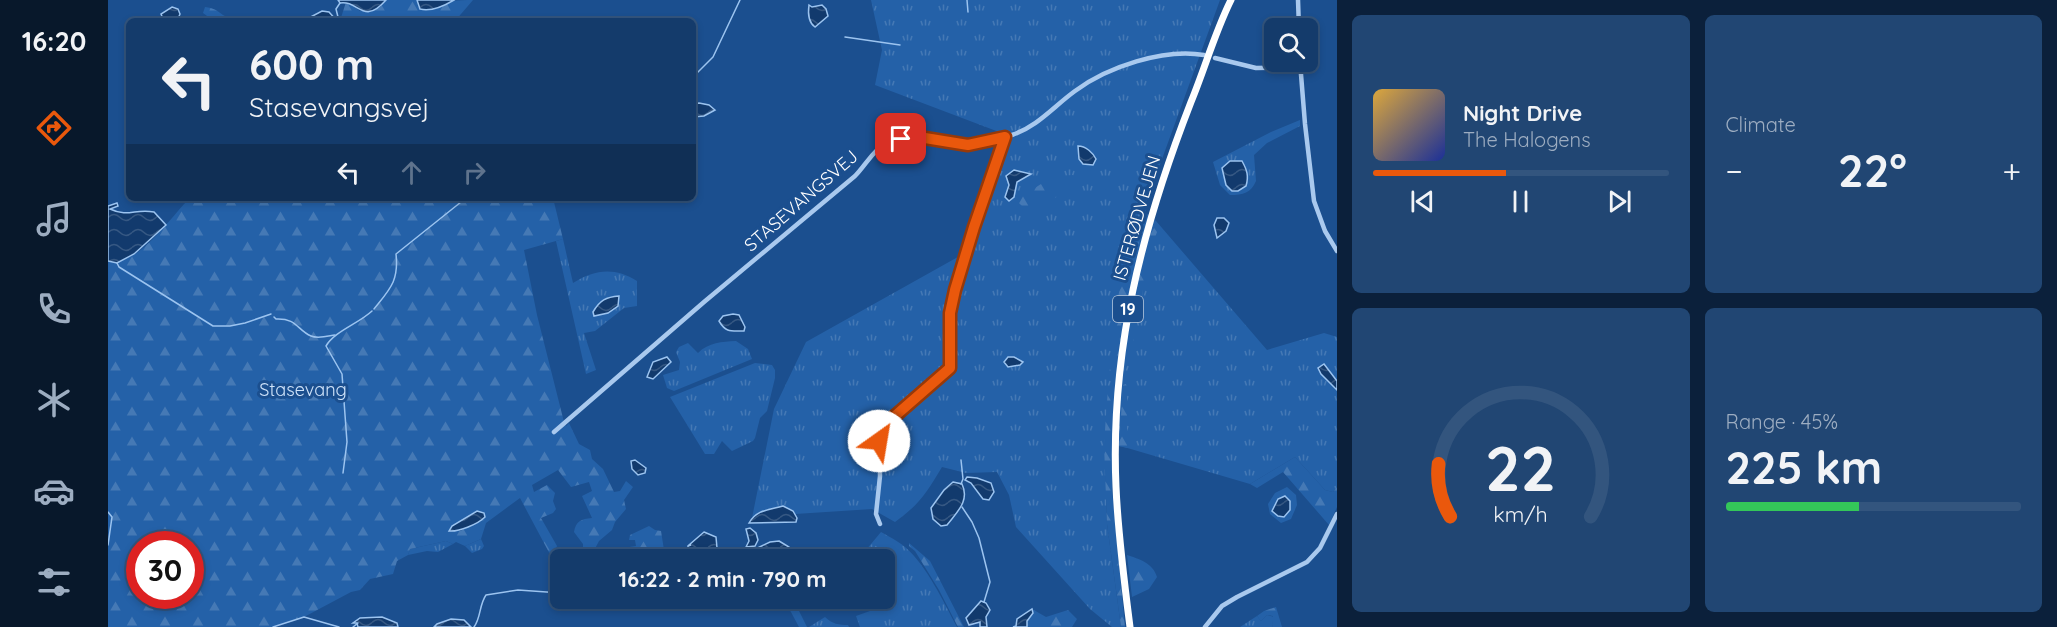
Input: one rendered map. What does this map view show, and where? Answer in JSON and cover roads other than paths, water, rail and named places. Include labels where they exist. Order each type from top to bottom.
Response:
[{"type":"highway","name":"ISTERØDVEJEN","points":[[1130,627],[1118,526],[1115,454],[1118,387],[1127,313],[1156,198],[1230,2]]},
{"type":"street","points":[[1298,0],[1299,18]]},
{"type":"street","name":"STASEVANGSVEJ","points":[[554,432],[704,302],[855,176],[885,144],[901,139],[925,138],[968,145],[1005,137],[1033,126],[1075,91],[1095,78],[1158,56],[1191,53],[1204,55]]},
{"type":"street","points":[[1215,58],[1256,68],[1264,67]]},
{"type":"street","points":[[1301,72],[1314,201],[1325,231],[1337,251]]},
{"type":"street","points":[[880,524],[876,514],[880,476],[879,432],[884,425],[950,368],[950,313],[955,290],[1005,137]]},
{"type":"street","points":[[1206,627],[1214,615],[1230,601],[1307,562],[1320,548],[1337,514]]},
{"type":"water","points":[[338,0],[386,0],[372,11],[366,12],[352,5],[340,3]]},
{"type":"water","points":[[417,0],[454,0],[438,8],[424,10],[420,9]]},
{"type":"water","points":[[809,5],[812,7],[822,5],[828,16],[815,27],[810,20]]},
{"type":"water","points":[[172,7],[178,9],[180,14],[178,18],[163,18],[161,14]]},
{"type":"water","points":[[322,11],[329,12],[334,18],[309,18]]},
{"type":"water","points":[[696,104],[709,105],[715,110],[704,116],[696,117]]},
{"type":"water","points":[[1078,146],[1093,154],[1096,159],[1093,165],[1083,164],[1079,159]]},
{"type":"water","points":[[1230,161],[1242,161],[1246,170],[1246,186],[1238,191],[1232,191],[1226,185],[1222,168]]},
{"type":"water","points":[[1014,170],[1031,174],[1017,182],[1014,197],[1009,201],[1005,197],[1009,185],[1006,176]]},
{"type":"water","points":[[117,203],[118,206],[110,209],[122,213],[154,212],[166,225],[134,254],[117,263],[108,261],[108,206]]},
{"type":"water","points":[[1217,218],[1224,218],[1229,223],[1226,231],[1217,238],[1214,225]]},
{"type":"water","points":[[619,296],[618,306],[608,313],[594,316],[593,312],[601,302],[607,298]]},
{"type":"water","points":[[739,315],[745,327],[744,331],[727,329],[719,321],[723,316]]},
{"type":"water","points":[[667,357],[671,362],[653,379],[647,377],[653,362]]},
{"type":"water","points":[[1008,357],[1014,357],[1023,362],[1020,365],[1008,367],[1004,362]]},
{"type":"water","points":[[1324,364],[1337,381],[1337,390],[1318,368]]},
{"type":"water","points":[[635,460],[646,468],[645,473],[638,475],[632,469],[631,461]]},
{"type":"water","points":[[967,477],[991,483],[994,492],[989,500],[983,499],[971,483],[965,480]]},
{"type":"water","points":[[953,482],[962,484],[963,501],[947,525],[941,526],[933,519],[931,508]]},
{"type":"water","points":[[1285,496],[1290,501],[1290,510],[1284,517],[1278,516],[1272,511],[1278,499]]},
{"type":"water","points":[[783,506],[793,511],[797,518],[796,522],[749,523],[760,513]]},
{"type":"water","points":[[477,511],[484,513],[485,517],[468,527],[449,531],[452,526]]},
{"type":"water","points":[[750,528],[756,533],[758,540],[755,546],[746,547],[749,541],[746,529]]},
{"type":"water","points":[[704,532],[716,537],[717,548],[720,549],[688,549],[691,545],[689,545]]},
{"type":"water","points":[[779,541],[790,549],[755,549],[770,542]]},
{"type":"water","points":[[981,601],[986,603],[990,610],[986,617],[987,627],[980,627],[980,622],[969,625],[966,618]]},
{"type":"water","points":[[1032,609],[1033,613],[1027,621],[1027,627],[1013,627],[1016,626],[1017,619]]},
{"type":"water","points":[[382,617],[397,623],[398,627],[358,627],[357,623],[353,623],[360,618]]},
{"type":"water","points":[[451,619],[464,620],[471,627],[434,627]]},
{"type":"waterway","points":[[696,74],[713,57],[740,0]]},
{"type":"waterway","points":[[967,0],[968,12]]},
{"type":"waterway","points":[[338,18],[336,9],[340,3]]},
{"type":"waterway","points":[[845,37],[900,45]]},
{"type":"waterway","points":[[696,97],[696,104]]},
{"type":"waterway","points":[[374,309],[385,296],[395,278],[396,254],[462,201]]},
{"type":"waterway","points":[[117,263],[119,267],[213,326],[245,323],[271,314]]},
{"type":"waterway","points":[[343,473],[347,442],[342,374],[326,346],[335,336],[372,311]]},
{"type":"waterway","points":[[274,317],[293,322],[306,334],[314,337],[335,335]]},
{"type":"waterway","points":[[961,460],[963,479],[961,484]]},
{"type":"waterway","points":[[962,507],[979,538],[990,582],[984,602]]},
{"type":"waterway","points":[[108,512],[112,517],[108,545]]},
{"type":"waterway","points":[[474,627],[486,595],[518,590],[550,592]]},
{"type":"waterway","points":[[273,627],[304,617],[339,627]]},
{"type":"waterway","points":[[353,627],[358,623]]},
{"type":"park label","name":"Stasevang","points":[[303,390]]}]
